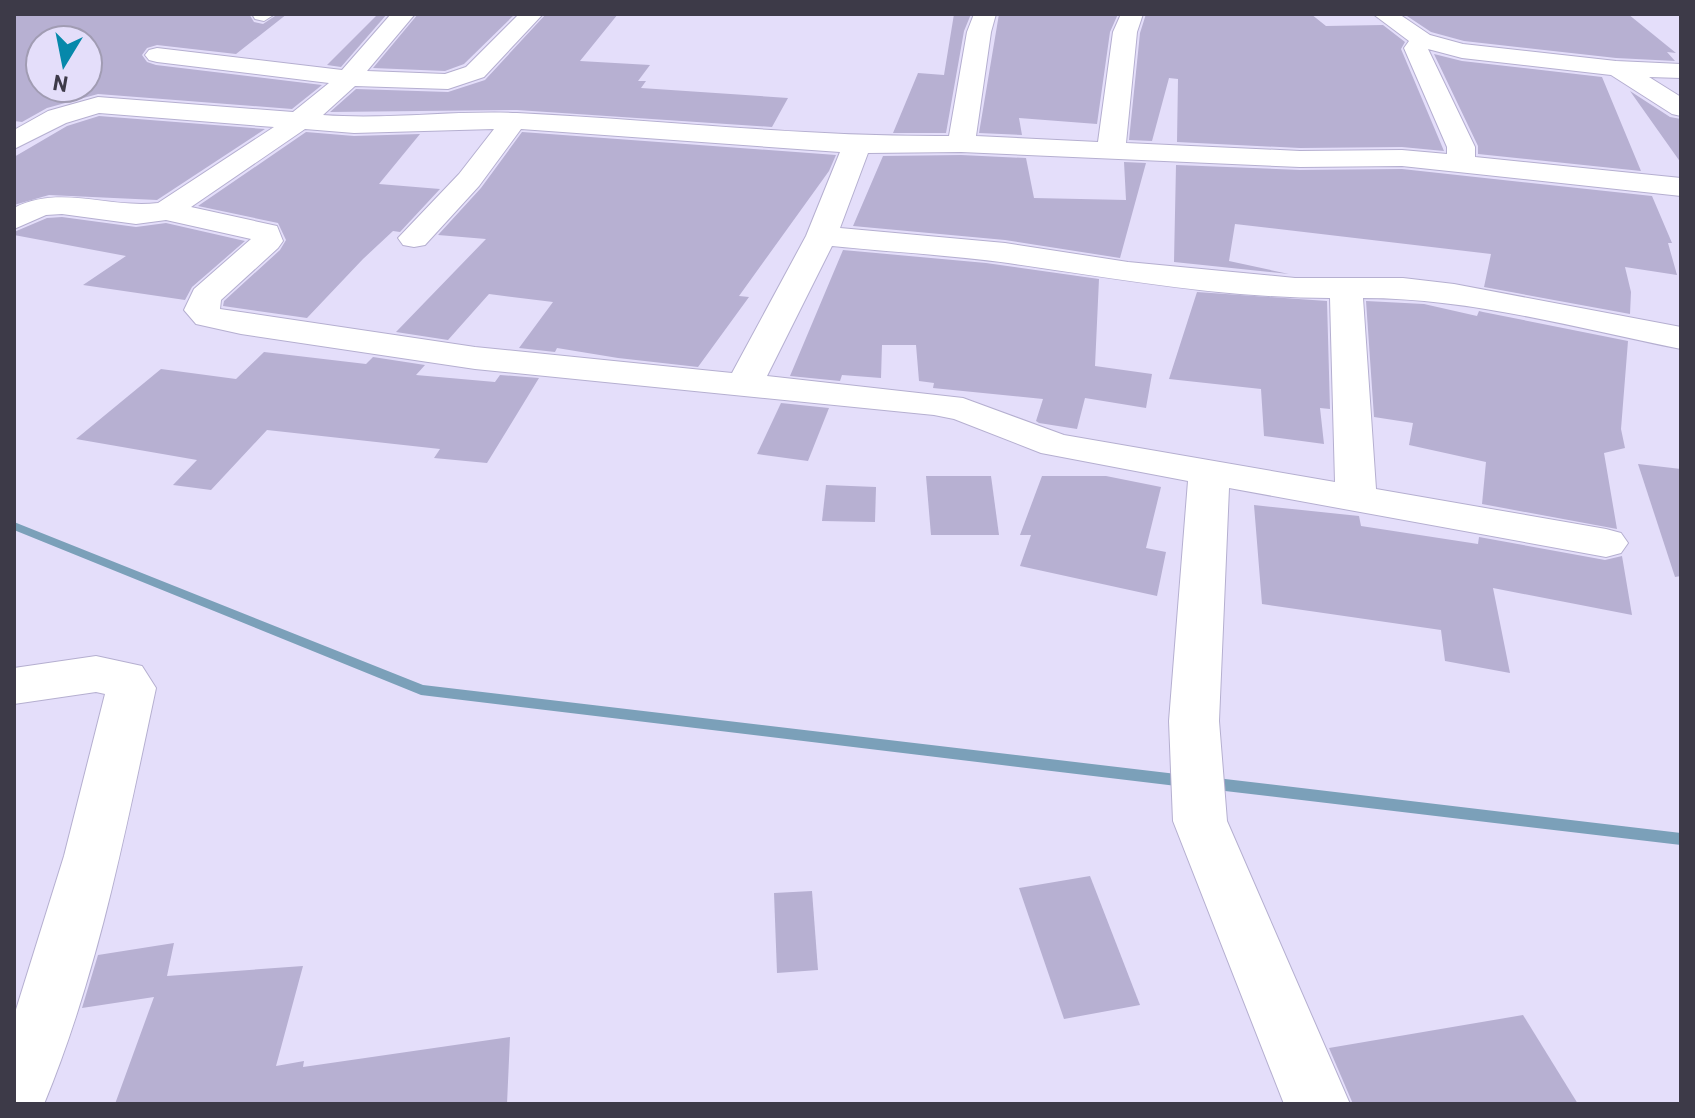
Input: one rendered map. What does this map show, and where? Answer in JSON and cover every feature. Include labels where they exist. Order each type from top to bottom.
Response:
[{"type":"street","points":[[166,211],[296,122],[349,78],[371,47],[404,14]]},
{"type":"street","points":[[157,55],[349,78],[434,82],[463,79],[475,72],[532,14]]},
{"type":"street","points":[[961,144],[979,32],[985,14]]},
{"type":"street","points":[[1111,151],[1125,32],[1132,14]]},
{"type":"street","points":[[1384,14],[1422,40],[1462,51],[1616,68],[1681,71]]},
{"type":"street","points":[[1422,40],[1416,48],[1461,147],[1461,162]]},
{"type":"street","points":[[1616,68],[1681,108]]},
{"type":"street","points":[[14,141],[57,117],[98,105],[296,122],[393,126],[514,121],[857,145],[961,144],[1461,162],[1680,189]]},
{"type":"street","points":[[414,238],[469,180],[514,121]]},
{"type":"street","points":[[743,386],[822,236],[857,145]]},
{"type":"street","points":[[14,220],[39,207],[62,205],[136,215],[166,211],[266,233],[267,241],[206,296],[201,310],[208,317],[475,358],[963,409],[1055,445],[1606,543]]},
{"type":"street","points":[[822,236],[1005,253],[1128,272],[1295,288],[1403,288],[1454,294],[1681,338]]},
{"type":"street","points":[[1346,288],[1356,498]]},
{"type":"street","points":[[1209,472],[1194,721],[1200,821],[1317,1104]]},
{"type":"street","points":[[14,686],[96,674],[125,679],[131,688],[92,856],[51,1001],[14,1098]]},
{"type":"building","points":[[14,14],[249,14],[254,22],[263,24],[278,14],[287,14],[236,54],[157,45],[147,48],[142,55],[147,62],[156,65],[322,85],[292,109],[104,94],[104,24],[24,24],[24,104],[62,104],[22,122],[14,121]]},
{"type":"building","points":[[378,14],[387,14],[341,67],[327,65]]},
{"type":"building","points":[[418,14],[515,14],[464,64],[445,71],[373,68]]},
{"type":"building","points":[[546,14],[618,14],[580,61],[650,65],[638,81],[646,81],[641,88],[788,98],[772,127],[517,110],[330,112],[356,89],[448,92],[485,80]]},
{"type":"building","points":[[954,14],[971,14],[964,31],[946,133],[893,133],[918,73],[944,75]]},
{"type":"building","points":[[999,14],[1118,14],[1110,32],[1097,124],[1019,118],[1022,135],[979,133]]},
{"type":"building","points":[[1146,14],[1311,14],[1326,26],[1383,25],[1405,42],[1401,49],[1444,151],[1402,147],[1300,148],[1177,142],[1178,79],[1169,78],[1152,141],[1129,140],[1140,33]]},
{"type":"building","points":[[1404,14],[1628,14],[1676,53],[1667,52],[1675,61],[1616,58],[1464,41],[1431,32]]},
{"type":"building","points":[[1434,54],[1462,61],[1602,77],[1641,171],[1478,154],[1478,146]]},
{"type":"building","points":[[1630,91],[1670,117],[1681,119],[1681,163]]},
{"type":"building","points":[[99,116],[265,129],[157,200],[49,195],[14,205],[14,157],[67,126]]},
{"type":"building","points":[[306,132],[354,136],[420,134],[379,184],[440,189],[400,232],[393,231],[363,259],[307,318],[223,306],[224,301],[280,250],[286,240],[278,223],[198,206]]},
{"type":"building","points":[[522,132],[836,155],[829,171],[739,296],[749,297],[698,367],[557,348],[555,352],[519,348],[553,302],[489,294],[448,340],[396,332],[486,239],[438,235],[481,188]]},
{"type":"building","points":[[883,156],[1026,158],[1034,198],[1126,200],[1124,162],[1146,163],[1120,258],[1005,240],[853,226]]},
{"type":"building","points":[[1176,165],[1300,170],[1402,169],[1652,196],[1672,243],[1668,243],[1677,275],[1625,267],[1631,292],[1630,314],[1484,287],[1491,254],[1235,224],[1229,261],[1289,274],[1174,262]]},
{"type":"building","points":[[62,217],[136,227],[166,223],[245,241],[192,287],[185,300],[83,285],[126,256],[14,235],[14,232],[47,218]]},
{"type":"building","points":[[843,250],[986,263],[1099,279],[1095,366],[1152,374],[1146,408],[1085,398],[1077,429],[1039,423],[1036,421],[1043,399],[933,388],[934,383],[919,381],[916,345],[882,345],[881,378],[842,375],[840,381],[790,376]]},
{"type":"building","points":[[1197,292],[1327,301],[1330,409],[1320,408],[1324,444],[1264,436],[1261,389],[1169,379]]},
{"type":"building","points":[[1366,301],[1424,304],[1477,316],[1479,311],[1628,341],[1621,429],[1625,448],[1604,453],[1617,529],[1482,504],[1486,462],[1409,445],[1413,423],[1374,417]]},
{"type":"building","points":[[264,352],[366,364],[373,357],[425,365],[416,375],[495,382],[500,375],[539,378],[487,463],[434,458],[440,449],[267,430],[211,490],[173,485],[197,460],[76,439],[161,369],[236,379]]},
{"type":"building","points":[[781,403],[829,408],[808,461],[757,454]]},
{"type":"building","points":[[1638,464],[1681,469],[1681,576],[1675,577]]},
{"type":"building","points":[[926,476],[991,476],[999,535],[931,535]]},
{"type":"building","points":[[1042,476],[1106,476],[1161,487],[1146,548],[1166,552],[1157,596],[1020,566],[1031,535],[1020,535]]},
{"type":"building","points":[[826,485],[876,487],[875,522],[822,521]]},
{"type":"building","points":[[1254,505],[1359,516],[1361,526],[1478,544],[1479,537],[1605,560],[1622,556],[1632,615],[1493,588],[1510,673],[1445,661],[1441,630],[1262,604]]},
{"type":"building","points":[[1090,876],[1140,1005],[1064,1019],[1019,888]]},
{"type":"building","points":[[812,891],[818,970],[777,973],[774,893]]},
{"type":"building","points":[[174,943],[167,976],[303,966],[276,1066],[304,1061],[303,1067],[510,1037],[507,1104],[115,1104],[154,997],[82,1008],[98,955]]},
{"type":"building","points":[[1523,1015],[1578,1104],[1353,1104],[1329,1048]]},
{"type":"waterway","points":[[14,526],[421,690],[1185,781]]},
{"type":"waterway","points":[[1208,783],[1681,839]]}]
